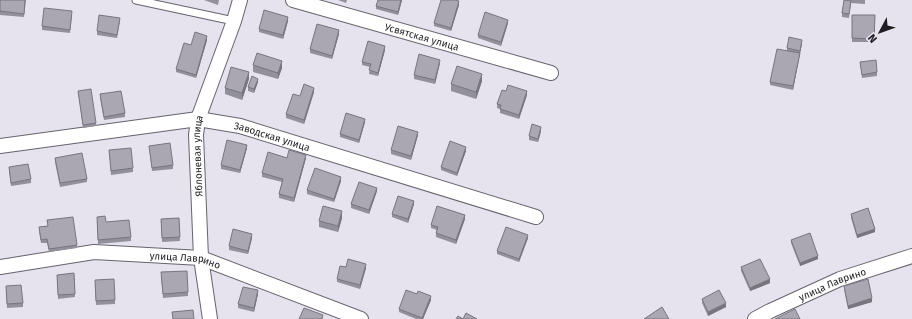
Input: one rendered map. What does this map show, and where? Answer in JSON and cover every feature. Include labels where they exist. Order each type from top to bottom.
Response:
[{"type":"street","name":"Яблоневая улица","points":[[210,319],[201,258],[196,135],[198,119],[234,21],[240,0]]},
{"type":"street","name":"Усвятская улица","points":[[293,0],[551,73]]},
{"type":"street","name":"Заводская улица","points":[[0,146],[198,119],[240,126],[536,217]]},
{"type":"street","name":"улица Лаврино","points":[[0,267],[94,252],[201,258],[361,319]]},
{"type":"street","name":"улица Лаврино","points":[[755,319],[840,280],[912,256]]},
{"type":"lane","points":[[136,0],[234,21]]},
{"type":"building","points":[[0,0],[25,0],[24,14],[0,11]]},
{"type":"building","points":[[378,0],[401,0],[398,12],[376,6]]},
{"type":"building","points":[[441,0],[459,1],[451,28],[434,23]]},
{"type":"building","points":[[844,0],[851,1],[849,14],[842,13]]},
{"type":"building","points":[[44,8],[72,11],[70,30],[42,26]]},
{"type":"building","points":[[264,10],[288,17],[283,35],[259,29]]},
{"type":"building","points":[[485,12],[508,20],[501,42],[478,35]]},
{"type":"building","points":[[99,15],[120,18],[117,35],[97,31]]},
{"type":"building","points":[[852,15],[875,15],[874,39],[852,38]]},
{"type":"building","points":[[317,24],[339,30],[332,56],[310,49]]},
{"type":"building","points":[[195,32],[207,36],[196,75],[176,69],[184,43],[191,45]]},
{"type":"building","points":[[789,37],[802,40],[800,51],[787,48]]},
{"type":"building","points":[[368,41],[385,46],[378,73],[369,70],[371,64],[362,62]]},
{"type":"building","points":[[777,49],[800,53],[793,86],[770,82]]},
{"type":"building","points":[[257,53],[282,61],[278,73],[253,65]]},
{"type":"building","points":[[419,54],[440,60],[435,80],[414,75]]},
{"type":"building","points":[[876,60],[877,72],[862,75],[860,62]]},
{"type":"building","points":[[457,66],[482,74],[476,92],[451,84]]},
{"type":"building","points":[[231,67],[249,72],[242,93],[225,88]]},
{"type":"building","points":[[252,76],[258,79],[254,89],[248,87]]},
{"type":"building","points":[[304,84],[314,88],[304,120],[286,114],[293,94],[300,96]]},
{"type":"building","points":[[508,85],[527,91],[519,115],[500,109],[501,105],[497,104],[502,90],[506,91]]},
{"type":"building","points":[[91,89],[96,123],[83,125],[78,91]]},
{"type":"building","points":[[121,91],[125,113],[104,117],[100,94]]},
{"type":"building","points":[[346,113],[365,119],[359,140],[340,134]]},
{"type":"building","points":[[532,124],[541,127],[538,139],[529,136]]},
{"type":"building","points":[[398,126],[418,132],[411,156],[391,150]]},
{"type":"building","points":[[227,140],[247,145],[240,170],[221,165]]},
{"type":"building","points":[[450,141],[466,147],[457,173],[441,167]]},
{"type":"building","points":[[170,143],[173,165],[152,168],[149,146]]},
{"type":"building","points":[[131,148],[133,168],[111,171],[109,150]]},
{"type":"building","points":[[289,150],[306,155],[294,198],[279,194],[283,179],[262,173],[268,152],[287,158]]},
{"type":"building","points":[[82,153],[87,179],[60,183],[55,158]]},
{"type":"building","points":[[28,164],[31,179],[11,183],[9,167]]},
{"type":"building","points":[[315,168],[341,177],[334,199],[307,190]]},
{"type":"building","points":[[359,182],[377,188],[369,210],[351,204]]},
{"type":"building","points":[[398,196],[414,201],[408,219],[392,214]]},
{"type":"building","points":[[323,206],[342,211],[338,226],[319,221]]},
{"type":"building","points":[[437,206],[465,215],[456,240],[436,233],[438,227],[431,225]]},
{"type":"building","points":[[868,208],[875,229],[857,235],[851,214]]},
{"type":"building","points":[[105,216],[106,222],[129,220],[131,237],[98,240],[97,217]]},
{"type":"building","points":[[73,217],[77,245],[49,249],[47,239],[41,240],[39,227],[48,226],[47,220]]},
{"type":"building","points":[[179,218],[180,237],[162,238],[161,219]]},
{"type":"building","points":[[506,227],[528,235],[519,259],[497,251]]},
{"type":"building","points":[[233,229],[252,234],[248,251],[229,246]]},
{"type":"building","points":[[810,233],[818,256],[800,263],[791,240]]},
{"type":"building","points":[[348,259],[366,264],[360,285],[337,279],[340,266],[346,267]]},
{"type":"building","points":[[760,259],[770,279],[750,288],[741,267]]},
{"type":"building","points":[[187,271],[188,292],[163,294],[161,272]]},
{"type":"building","points":[[74,273],[75,294],[58,295],[57,275]]},
{"type":"building","points":[[114,279],[115,300],[96,301],[95,280]]},
{"type":"building","points":[[868,279],[872,298],[848,306],[844,286]]},
{"type":"building","points":[[21,285],[23,303],[7,304],[6,286]]},
{"type":"building","points":[[243,287],[258,290],[254,308],[238,304]]},
{"type":"building","points":[[406,290],[417,294],[418,291],[431,296],[422,318],[399,309]]},
{"type":"building","points":[[719,290],[726,303],[708,312],[702,299]]},
{"type":"building","points":[[662,307],[669,319],[644,319]]},
{"type":"building","points":[[304,308],[323,315],[322,319],[299,319]]},
{"type":"building","points":[[795,309],[800,319],[775,319]]},
{"type":"building","points":[[193,310],[194,319],[173,319],[172,312]]},
{"type":"building","points":[[466,313],[477,319],[463,319]]},
{"type":"building","points":[[458,316],[463,319],[456,319]]}]
